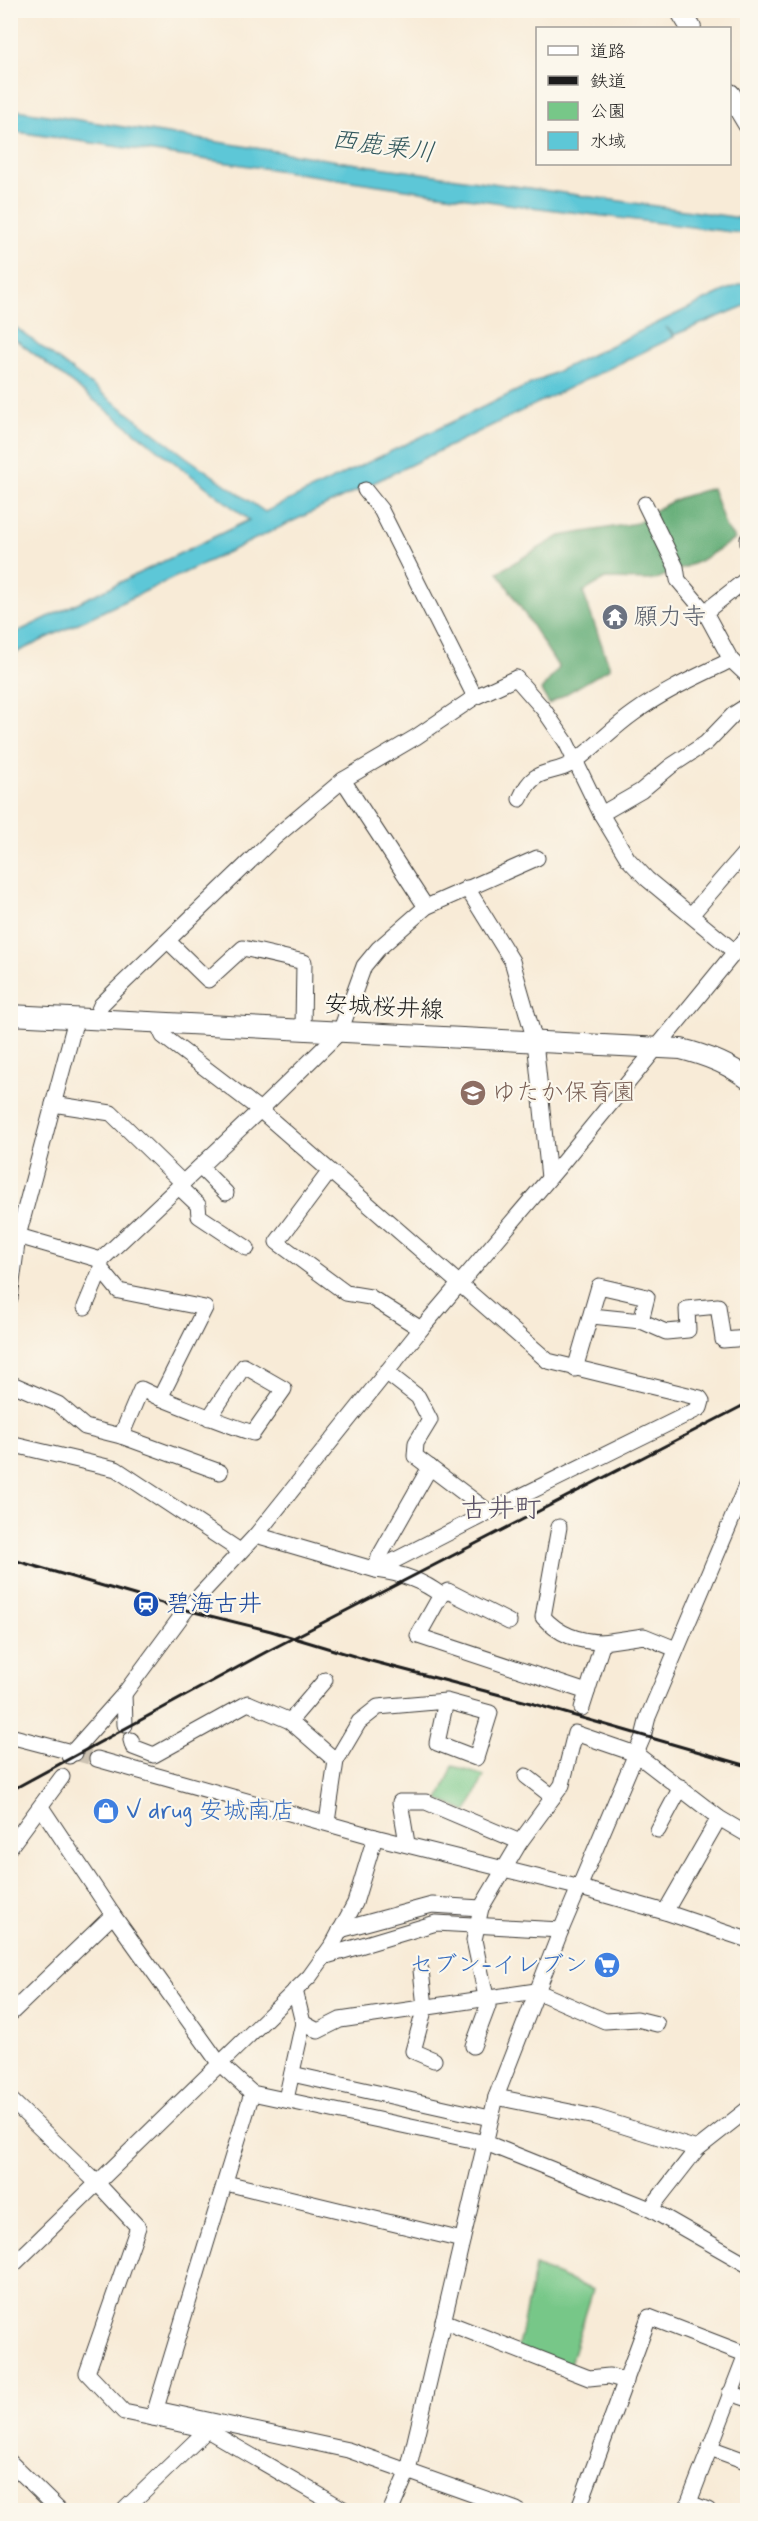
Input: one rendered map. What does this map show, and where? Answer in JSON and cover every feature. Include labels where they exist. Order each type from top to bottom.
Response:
[{"type":"main road","points":[[680,10],[690,27]]},
{"type":"main road","points":[[731,97],[747,124]]},
{"type":"main road","name":"安城桜井線","points":[[10,1015],[659,1047],[681,1049],[706,1056],[734,1068],[747,1079]]},
{"type":"street","points":[[365,490],[381,510],[475,697]]},
{"type":"street","points":[[645,504],[673,559],[678,580],[705,612],[731,660],[747,676]]},
{"type":"street","points":[[747,539],[747,544]]},
{"type":"street","points":[[705,612],[747,578]]},
{"type":"street","points":[[520,799],[526,786],[536,775],[575,762],[633,714],[686,680],[731,660]]},
{"type":"street","points":[[11,1291],[18,1236],[53,1104],[85,1019],[274,838],[343,780],[416,737],[475,697],[516,678],[544,710],[573,754],[602,814],[628,859],[647,879],[735,952]]},
{"type":"street","points":[[602,814],[642,791],[671,766],[706,743],[734,714],[747,705]]},
{"type":"street","points":[[343,780],[426,907]]},
{"type":"street","points":[[692,915],[747,849]]},
{"type":"street","points":[[85,1307],[101,1264],[340,1032],[364,966],[378,949],[426,907],[537,858]]},
{"type":"street","points":[[467,888],[512,961],[535,1041],[549,1178]]},
{"type":"street","points":[[10,1736],[72,1754],[124,1694],[186,1610],[256,1535],[421,1329],[659,1047],[747,936]]},
{"type":"street","points":[[168,941],[208,980],[243,948],[304,962],[303,1029]]},
{"type":"street","points":[[157,1023],[163,1036],[260,1110],[548,1361],[700,1398],[702,1405],[700,1408],[376,1570]]},
{"type":"street","points":[[53,1104],[111,1113],[181,1185],[198,1205],[199,1216],[247,1248]]},
{"type":"street","points":[[200,1167],[226,1193]]},
{"type":"street","points":[[330,1171],[277,1242],[346,1293],[370,1297],[421,1329]]},
{"type":"street","points":[[18,1236],[101,1264],[119,1290],[205,1308],[160,1398]]},
{"type":"street","points":[[575,1369],[599,1286],[647,1297],[641,1322]]},
{"type":"street","points":[[592,1316],[641,1322],[666,1332],[688,1330],[687,1309],[718,1306],[723,1340],[747,1338]]},
{"type":"street","points":[[121,1436],[141,1389],[209,1418],[253,1433],[284,1389],[244,1366],[209,1418]]},
{"type":"street","points":[[386,1372],[418,1397],[430,1420],[416,1443],[416,1456],[489,1512]]},
{"type":"street","points":[[10,1383],[58,1404],[85,1427],[121,1436],[220,1472]]},
{"type":"street","points":[[10,1444],[117,1469],[240,1551]]},
{"type":"street","points":[[376,1570],[379,1557],[430,1467]]},
{"type":"street","points":[[391,2511],[408,2471],[496,2097],[561,1930],[636,1754],[648,1717],[747,1481]]},
{"type":"street","points":[[559,1527],[543,1617],[555,1630],[586,1642],[644,1636],[676,1649]]},
{"type":"street","points":[[256,1535],[376,1570],[391,1572],[430,1586],[441,1595]]},
{"type":"street","points":[[509,1622],[448,1591],[441,1595],[418,1636],[587,1692]]},
{"type":"street","points":[[582,1708],[603,1642]]},
{"type":"street","points":[[290,1721],[324,1680]]},
{"type":"street","points":[[124,1694],[128,1733],[133,1747],[154,1755],[248,1703],[290,1721],[336,1761]]},
{"type":"street","points":[[327,1822],[336,1761],[359,1722],[378,1707],[446,1701]]},
{"type":"street","points":[[473,2046],[488,2006],[488,1997],[474,1940],[481,1908],[520,1842],[562,1785],[575,1732],[636,1754],[719,1818],[747,1835]]},
{"type":"street","points":[[97,1759],[375,1837],[407,1843],[580,1888],[665,1912],[747,1940]]},
{"type":"street","points":[[526,1776],[553,1797]]},
{"type":"street","points":[[10,1847],[62,1777]]},
{"type":"street","points":[[658,1830],[681,1787]]},
{"type":"street","points":[[407,1843],[400,1802],[426,1802],[520,1842]]},
{"type":"street","points":[[40,1807],[113,1915],[219,2063],[252,2093],[486,2143],[650,2209],[747,2265]]},
{"type":"street","points":[[665,1912],[719,1818]]},
{"type":"street","points":[[10,2268],[310,1976],[355,1903],[375,1837]]},
{"type":"street","points":[[340,1930],[432,1905],[481,1908]]},
{"type":"street","points":[[10,2014],[113,1915]]},
{"type":"street","points":[[323,1957],[436,1923],[561,1930]]},
{"type":"street","points":[[421,1970],[425,2007],[413,2051],[434,2060]]},
{"type":"street","points":[[286,2099],[303,2023],[295,1990]]},
{"type":"street","points":[[303,2023],[318,2031],[340,2020],[537,1991],[604,2020],[637,2019],[657,2024]]},
{"type":"street","points":[[292,2074],[490,2118]]},
{"type":"street","points":[[252,2093],[154,2413],[159,2421],[207,2430],[345,2511]]},
{"type":"street","points":[[496,2097],[595,2117],[697,2150]]},
{"type":"street","points":[[10,2099],[97,2183],[138,2227],[87,2373],[124,2412],[154,2413],[348,2450],[517,2511]]},
{"type":"street","points":[[650,2209],[697,2150],[747,2109]]},
{"type":"street","points":[[226,2183],[462,2240]]},
{"type":"street","points":[[578,2511],[649,2317],[746,2351],[687,2507],[708,2511]]},
{"type":"street","points":[[443,2321],[589,2378],[609,2376],[626,2381]]},
{"type":"street","points":[[730,2393],[747,2399]]},
{"type":"street","points":[[124,2511],[207,2430]]},
{"type":"street","points":[[710,2448],[747,2462]]},
{"type":"street","points":[[10,2462],[59,2511]]},
{"type":"green space","points":[[712,488],[726,528],[735,539],[700,561],[654,580],[605,579],[583,592],[610,668],[549,704],[541,690],[559,668],[498,572],[560,536],[637,523],[657,509],[679,498]]},
{"type":"green space","points":[[453,1766],[484,1776],[467,1812],[439,1800]]},
{"type":"green space","points":[[535,2266],[593,2290],[568,2370],[517,2351]]},
{"type":"water","points":[[10,109],[344,162],[747,219],[747,234],[515,205],[11,131]]},
{"type":"water","points":[[747,282],[747,305],[674,335],[666,327],[674,337],[11,655],[11,635],[249,520],[11,336],[10,323],[186,457],[265,512],[726,290]]},
{"type":"tunnel","points":[[75,1753],[97,1759]]},
{"type":"railway","points":[[10,1791],[266,1652],[748,1403]]},
{"type":"railway","points":[[10,1559],[186,1610],[271,1631],[367,1660],[527,1702],[748,1766]]},
{"type":"place","name":"願力寺","points":[[615,617]]},
{"type":"place","name":"ゆたか保育園","points":[[473,1093]]},
{"type":"place","name":"碧海古井","points":[[146,1604]]},
{"type":"place","name":"V drug 安城南店","points":[[106,1811]]},
{"type":"place","name":"セブン-イレブン","points":[[607,1965]]},
{"type":"district","name":"古井町","points":[[501,1509]]},
{"type":"water label","name":"西鹿乗川","points":[[383,147]]}]
